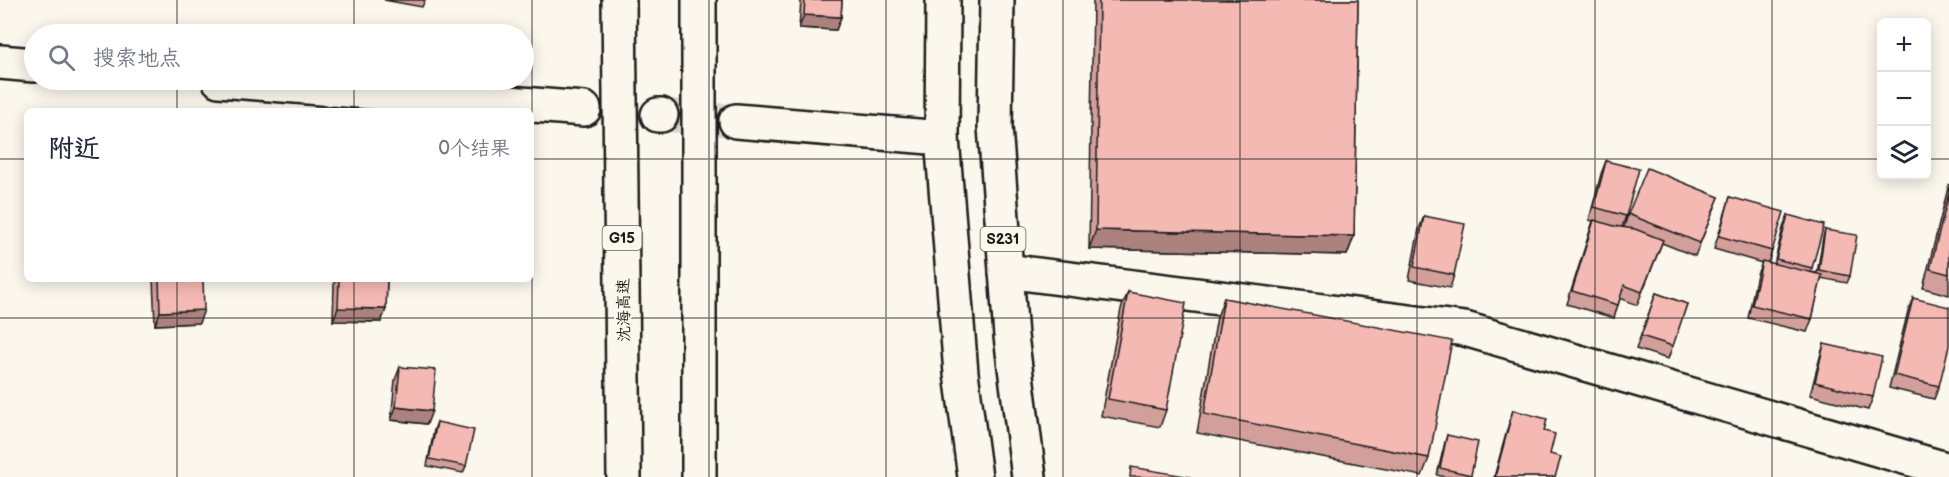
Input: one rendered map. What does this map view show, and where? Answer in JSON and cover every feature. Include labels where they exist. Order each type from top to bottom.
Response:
[{"type":"main road","name":"沈海高速","points":[[619,0],[624,477]]},
{"type":"main road","points":[[699,0],[699,477]]},
{"type":"main road","points":[[943,0],[942,138],[962,373],[975,477]]},
{"type":"main road","name":"S231","points":[[997,0],[994,127],[1011,336],[1029,477]]},
{"type":"main road","points":[[0,62],[24,64]]},
{"type":"main road","points":[[345,90],[584,109]]},
{"type":"main road","points":[[736,121],[942,138]]},
{"type":"main road","points":[[1006,271],[1466,329],[1949,470]]},
{"type":"building","points":[[805,0],[842,0],[841,17],[804,15]]},
{"type":"building","points":[[1099,0],[1358,0],[1354,236],[1096,230]]},
{"type":"building","points":[[1606,161],[1639,169],[1626,216],[1594,207]]},
{"type":"building","points":[[1647,168],[1719,197],[1700,243],[1628,214]]},
{"type":"building","points":[[1949,193],[1949,274],[1930,269]]},
{"type":"building","points":[[1730,197],[1784,212],[1772,251],[1719,236]]},
{"type":"building","points":[[1788,215],[1824,225],[1812,268],[1776,259]]},
{"type":"building","points":[[1424,216],[1465,224],[1454,275],[1414,267]]},
{"type":"building","points":[[1594,220],[1635,229],[1663,240],[1642,292],[1624,285],[1618,305],[1572,291]]},
{"type":"building","points":[[1825,230],[1857,235],[1850,276],[1819,270]]},
{"type":"building","points":[[1762,261],[1822,275],[1812,319],[1752,305]]},
{"type":"building","points":[[159,282],[203,282],[204,310],[160,312]]},
{"type":"building","points":[[339,282],[387,282],[386,309],[338,308]]},
{"type":"building","points":[[1128,292],[1186,303],[1166,410],[1108,399]]},
{"type":"building","points":[[1656,293],[1687,304],[1673,346],[1641,336]]},
{"type":"building","points":[[1224,298],[1452,341],[1429,458],[1204,414]]},
{"type":"building","points":[[1913,298],[1949,307],[1949,346],[1939,386],[1894,375]]},
{"type":"building","points":[[1824,344],[1882,357],[1873,397],[1815,382]]},
{"type":"building","points":[[400,367],[436,370],[432,411],[396,407]]},
{"type":"building","points":[[1513,410],[1547,419],[1544,431],[1555,434],[1550,454],[1561,457],[1555,477],[1495,477]]},
{"type":"building","points":[[437,422],[474,430],[466,466],[429,459]]},
{"type":"building","points":[[1447,435],[1478,442],[1471,475],[1440,468]]},
{"type":"building","points":[[1131,467],[1191,477],[1130,477]]},
{"type":"tunnel","points":[[661,115],[736,121]]}]
